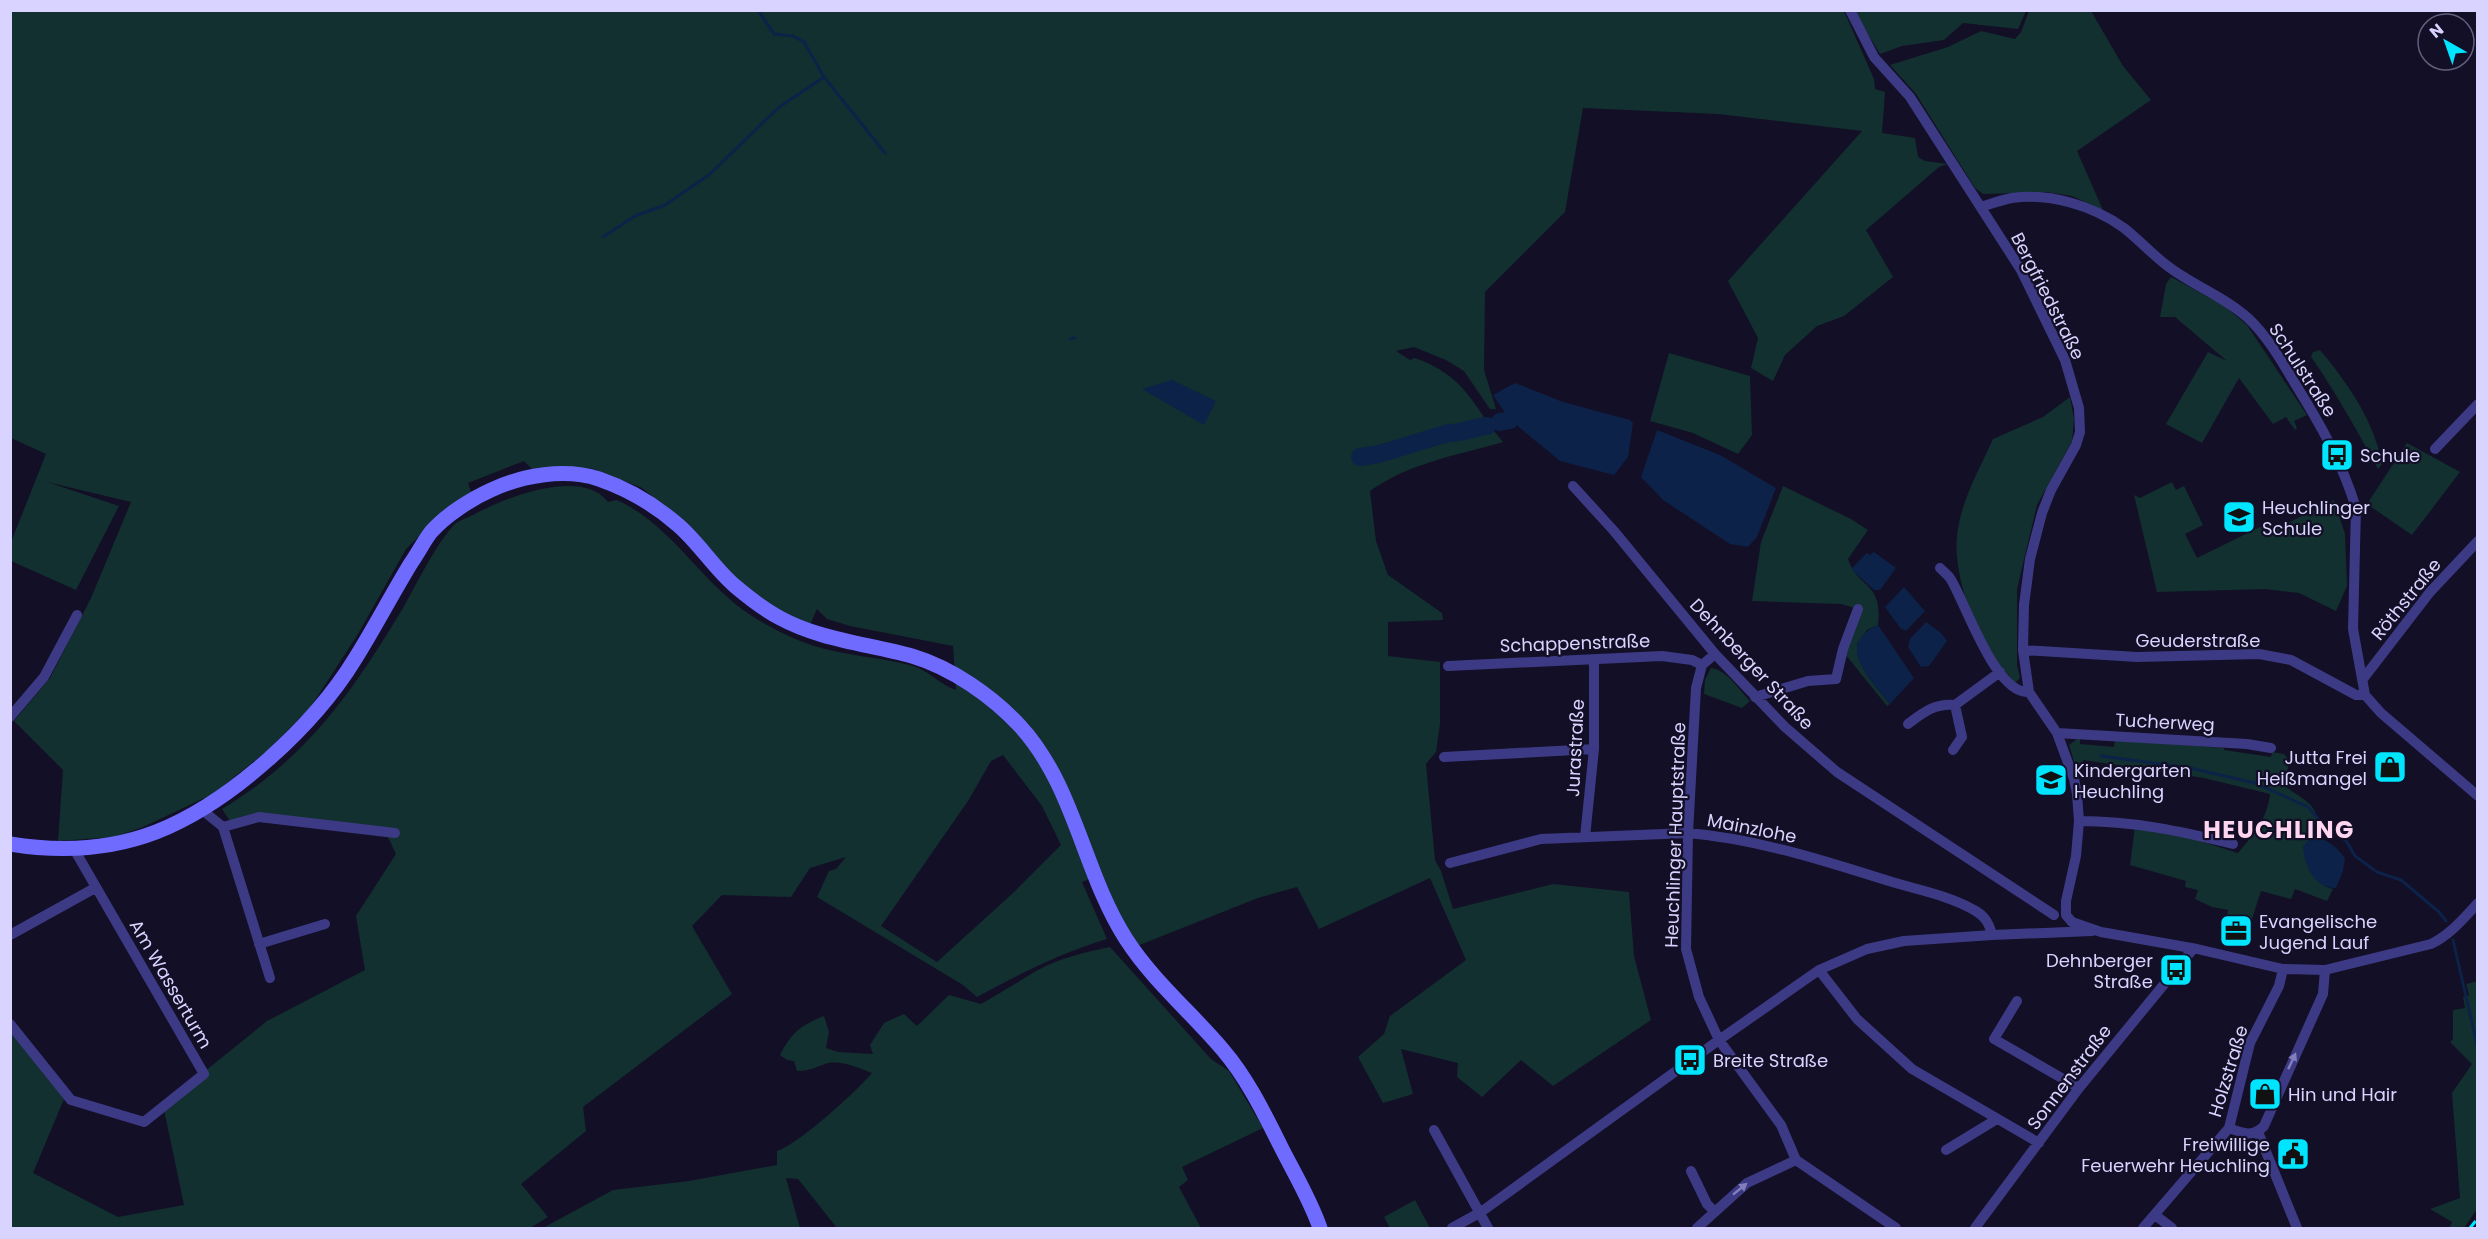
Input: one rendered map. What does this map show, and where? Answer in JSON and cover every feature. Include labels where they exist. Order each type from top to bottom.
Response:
[{"type":"street","name":"Bergfriedstraße","points":[[1855,12],[1874,57],[1910,97],[2020,270],[2065,360],[2079,408],[2080,432],[2076,445],[2051,490],[2030,559],[2024,605],[2023,650],[2029,692],[2057,732],[2074,779],[2079,821],[2076,856],[2065,909]]},
{"type":"street","name":"Schulstraße","points":[[1981,207],[2011,198],[2038,198],[2075,203],[2123,227],[2166,265],[2193,284],[2228,302],[2250,320],[2275,351],[2337,455],[2356,508],[2353,629],[2364,679],[2365,695]]},
{"type":"street","points":[[2435,449],[2478,404]]},
{"type":"street","points":[[10,844],[42,849],[74,849],[117,843],[156,831],[201,809],[274,755],[317,710],[353,662],[432,530],[459,509],[488,491],[524,477],[559,474],[593,477],[632,492],[680,526],[734,585],[780,618],[824,636],[916,657],[952,673],[1000,706],[1021,727],[1042,754],[1066,799],[1111,912],[1126,939],[1148,970],[1224,1052],[1242,1077],[1273,1130],[1305,1192],[1320,1228]]},
{"type":"street","name":"Dehnberger Straße","points":[[1573,486],[1614,531],[1715,654],[1785,727],[1837,772],[2054,915]]},
{"type":"street","name":"Röthstraße","points":[[2364,679],[2430,592],[2478,542]]},
{"type":"street","points":[[1940,568],[1950,577],[1977,638],[2000,672],[2014,687],[2023,692],[2029,692]]},
{"type":"street","points":[[1755,697],[1808,681],[1836,679],[1843,649],[1858,609]]},
{"type":"street","points":[[10,717],[44,677],[77,615]]},
{"type":"street","name":"Geuderstraße","points":[[2023,650],[2137,657],[2259,654],[2291,660],[2356,695],[2365,695]]},
{"type":"street","points":[[1702,665],[1715,654]]},
{"type":"street","name":"Schappenstraße","points":[[1448,666],[1580,658],[1594,660],[1662,656],[1692,660],[1702,665]]},
{"type":"street","name":"Jurastraße","points":[[1585,837],[1594,749],[1594,660]]},
{"type":"street","name":"Heuchlinger Hauptstraße","points":[[1702,665],[1696,688],[1688,833],[1686,949],[1699,997],[1719,1040],[1781,1125],[1796,1160]]},
{"type":"street","points":[[1908,724],[1931,707],[1941,704],[1955,705],[2000,672]]},
{"type":"street","points":[[2365,695],[2381,713],[2478,796]]},
{"type":"street","points":[[1953,750],[1962,737],[1955,705]]},
{"type":"street","name":"Tucherweg","points":[[2057,732],[2247,744],[2271,748]]},
{"type":"street","points":[[1444,757],[1594,749]]},
{"type":"street","points":[[201,809],[223,827],[270,978]]},
{"type":"street","points":[[223,827],[259,817],[395,833]]},
{"type":"street","points":[[2079,821],[2119,822],[2160,827],[2233,844]]},
{"type":"street","name":"Mainzlohe","points":[[1450,863],[1541,839],[1688,833],[1737,839],[1800,854],[1975,910],[1990,923],[1992,934]]},
{"type":"street","name":"Am Wasserturm","points":[[10,1024],[71,1100],[144,1122],[204,1074],[74,849]]},
{"type":"street","points":[[10,935],[95,888]]},
{"type":"street","points":[[2051,933],[2054,915],[2065,909],[2066,915],[2072,922],[2102,932],[2283,969],[2325,970],[2431,944],[2459,923],[2478,903]]},
{"type":"street","points":[[260,944],[325,924]]},
{"type":"street","points":[[1452,1228],[1481,1212],[1819,969],[1867,949],[1904,941],[1992,934],[2102,932]]},
{"type":"street","name":"Sonnenstraße","points":[[1975,1228],[2079,1088],[2193,949]]},
{"type":"street","points":[[1819,969],[1857,1019],[1912,1069],[2039,1143]]},
{"type":"street","name":"Holzstraße","points":[[2143,1228],[2229,1128],[2250,1043],[2279,986],[2283,969]]},
{"type":"street","points":[[2229,1128],[2248,1134],[2258,1132],[2264,1126],[2323,994],[2325,970]]},
{"type":"street","points":[[2017,1001],[1994,1039],[2079,1088]]},
{"type":"street","points":[[1946,1150],[1997,1119]]},
{"type":"street","points":[[1434,1130],[1488,1228]]},
{"type":"street","points":[[2258,1132],[2297,1228]]},
{"type":"street","points":[[1697,1228],[1747,1183],[1796,1160],[1896,1228]]},
{"type":"street","points":[[1690,1171],[1707,1204],[1714,1211]]},
{"type":"street","points":[[2155,1215],[2172,1228]]},
{"type":"green space","points":[[10,11],[1844,11],[1874,79],[1875,89],[1885,92],[1882,133],[1915,138],[1918,157],[1925,161],[1948,164],[1939,167],[1866,230],[1893,277],[1844,316],[1817,326],[1785,355],[1773,381],[1751,368],[1758,338],[1728,281],[1862,131],[1718,114],[1583,108],[1565,212],[1485,292],[1484,370],[1496,409],[1490,409],[1464,371],[1446,360],[1414,347],[1396,351],[1410,360],[1415,358],[1432,365],[1457,382],[1503,442],[1417,467],[1385,481],[1370,491],[1376,541],[1388,575],[1442,613],[1443,620],[1388,622],[1388,656],[1440,662],[1440,724],[1436,752],[1426,764],[1435,860],[1441,871],[1453,909],[1553,884],[1629,892],[1634,956],[1651,1020],[1553,1086],[1521,1060],[1482,1097],[1457,1077],[1458,1063],[1401,1049],[1413,1094],[1383,1103],[1358,1057],[1384,1034],[1390,1016],[1466,960],[1430,878],[1319,929],[1297,887],[1258,898],[1137,946],[1117,910],[1102,874],[1082,882],[1107,939],[1057,957],[977,997],[963,985],[817,897],[829,871],[836,869],[846,857],[810,868],[791,897],[722,895],[692,926],[732,994],[583,1107],[586,1131],[521,1184],[548,1217],[530,1228],[11,1228],[11,1030],[64,1099],[33,1173],[118,1217],[184,1205],[163,1105],[267,1021],[365,970],[356,916],[396,854],[387,835],[258,814],[232,824],[222,809],[280,767],[326,720],[366,667],[435,551],[456,523],[503,501],[542,489],[562,486],[580,487],[596,492],[608,502],[617,500],[655,524],[717,588],[734,603],[767,625],[814,646],[913,666],[956,690],[953,646],[850,626],[827,619],[817,609],[810,625],[784,614],[745,587],[690,527],[642,488],[594,469],[569,467],[533,470],[524,461],[468,483],[471,492],[448,508],[406,549],[358,634],[310,708],[268,750],[213,794],[143,827],[114,837],[58,841],[63,770],[14,721],[50,678],[91,598],[131,502],[47,482],[119,506],[76,590],[11,561],[11,542],[46,454],[11,438]],"holes":[[[1003,755],[1042,806],[1061,845],[1013,893],[937,962],[881,926],[968,801],[991,761]]]},
{"type":"green space","points":[[1854,11],[2026,11],[2018,29],[1963,23],[1944,40],[1902,46],[1880,54]]},
{"type":"green space","points":[[2029,11],[2091,11],[2123,66],[2151,100],[2077,151],[2103,210],[2072,196],[2046,192],[1983,194],[1975,188],[1916,94],[1890,65],[1948,47],[1981,31],[2015,39],[2021,32]]},
{"type":"green space","points":[[2171,277],[2223,305],[2247,325],[2307,415],[2294,421],[2297,428],[2295,430],[2286,417],[2273,424],[2239,378],[2202,443],[2166,424],[2208,352],[2227,361],[2175,317],[2160,317],[2166,284]]},
{"type":"green space","points":[[2320,350],[2350,389],[2366,418],[2382,464],[2378,469],[2338,398],[2311,357],[2313,352]]},
{"type":"green space","points":[[1669,353],[1750,376],[1752,435],[1738,454],[1693,433],[1650,421]]},
{"type":"green space","points":[[2070,397],[2074,419],[2072,441],[2037,505],[2017,589],[2017,665],[2020,678],[2015,683],[1989,651],[1969,608],[1957,559],[1960,517],[1993,439],[2043,417]]},
{"type":"green space","points":[[2407,443],[2460,472],[2412,535],[2367,504]]},
{"type":"green space","points":[[2172,482],[2176,490],[2184,486],[2203,525],[2185,534],[2197,558],[2260,527],[2278,528],[2334,500],[2345,534],[2347,586],[2336,611],[2299,593],[2265,589],[2157,592],[2134,495],[2140,498]]},
{"type":"green space","points":[[1783,486],[1851,519],[1868,530],[1848,559],[1852,569],[1869,587],[1877,600],[1878,625],[1867,630],[1857,644],[1864,670],[1890,704],[1887,706],[1845,654],[1862,610],[1841,604],[1752,601],[1761,542]]},
{"type":"green space","points":[[1711,668],[1727,676],[1750,701],[1742,708],[1704,694],[1705,680]]},
{"type":"green space","points":[[2080,739],[2080,744],[2114,747],[2115,740],[2224,748],[2224,750],[2271,757],[2272,752],[2284,754],[2289,760],[2285,786],[2310,804],[2316,815],[2318,837],[2310,837],[2324,886],[2333,889],[2327,901],[2295,889],[2291,899],[2261,891],[2251,922],[2227,918],[2228,910],[2212,907],[2195,899],[2198,890],[2185,887],[2186,881],[2130,865],[2135,826],[2175,833],[2238,853],[2263,819],[2270,794],[2204,778],[2083,760],[2084,767],[2076,768],[2069,745]]},
{"type":"green space","points":[[1110,947],[1211,1059],[1229,1071],[1263,1128],[1182,1167],[1188,1180],[1179,1187],[1201,1228],[837,1228],[798,1179],[786,1178],[800,1228],[543,1228],[613,1190],[689,1181],[777,1165],[777,1151],[813,1128],[872,1073],[836,1063],[797,1071],[794,1061],[787,1060],[780,1055],[793,1035],[809,1023],[824,1016],[829,1032],[826,1048],[838,1052],[873,1054],[870,1045],[884,1023],[904,1014],[917,1026],[949,995],[981,1004],[1055,962]]},
{"type":"green space","points":[[2477,981],[2477,1209],[2464,1228],[2449,1228],[2452,1222],[2430,1209],[2460,1198],[2452,1093],[2472,1064],[2450,1042],[2453,1039],[2453,1010],[2465,1008],[2463,997],[2469,995],[2466,984]]},
{"type":"green space","points":[[1415,1200],[1430,1228],[1390,1228],[1384,1217]]},
{"type":"water","points":[[1172,380],[1216,401],[1204,425],[1142,389]]},
{"type":"water","points":[[1515,383],[1563,402],[1630,420],[1633,423],[1628,457],[1614,475],[1560,461],[1510,420],[1493,395]]},
{"type":"water","points":[[1657,430],[1720,455],[1776,488],[1757,537],[1748,547],[1730,544],[1663,500],[1641,477]]},
{"type":"water","points":[[1874,552],[1896,568],[1880,590],[1874,590],[1851,569],[1867,553],[1870,555]]},
{"type":"water","points":[[1904,587],[1925,611],[1906,631],[1901,629],[1885,607]]},
{"type":"water","points":[[1926,622],[1941,633],[1947,641],[1929,666],[1921,667],[1908,647],[1910,639]]},
{"type":"water","points":[[1878,625],[1914,678],[1890,704],[1866,674],[1857,652],[1858,642],[1865,633]]},
{"type":"water","points":[[2310,837],[2330,843],[2345,858],[2343,871],[2336,888],[2322,885],[2308,868],[2303,847]]},
{"type":"waterway","points":[[758,10],[774,34],[793,36],[804,42],[824,77],[885,153]]},
{"type":"waterway","points":[[603,237],[635,216],[665,205],[710,174],[778,108],[824,77]]},
{"type":"waterway","points":[[1500,422],[1510,420]]},
{"type":"waterway","points":[[1360,457],[1379,454],[1448,433],[1487,426]]},
{"type":"waterway","points":[[2101,756],[2190,768],[2255,783],[2308,807],[2319,820],[2323,831],[2336,833],[2347,842],[2355,856],[2377,872],[2401,880],[2439,912],[2446,921]]},
{"type":"waterway","points":[[2453,940],[2478,1049]]},
{"type":"railway","points":[[2470,1228],[2478,1218]]},
{"type":"place","name":"Schule","points":[[2337,455]]},
{"type":"place","name":"Heuchlinger Schule","points":[[2239,517]]},
{"type":"place","name":"Jutta Frei Heißmangel","points":[[2390,767]]},
{"type":"place","name":"Kindergarten Heuchling","points":[[2051,780]]},
{"type":"place","name":"Evangelische Jugend Lauf","points":[[2236,931]]},
{"type":"place","name":"Dehnberger Straße","points":[[2176,970]]},
{"type":"place","name":"Breite Straße","points":[[1690,1060]]},
{"type":"place","name":"Hin und Hair","points":[[2265,1094]]},
{"type":"place","name":"Freiwillige Feuerwehr Heuchling","points":[[2293,1154]]},
{"type":"district","name":"HEUCHLING","points":[[2279,829]]}]
